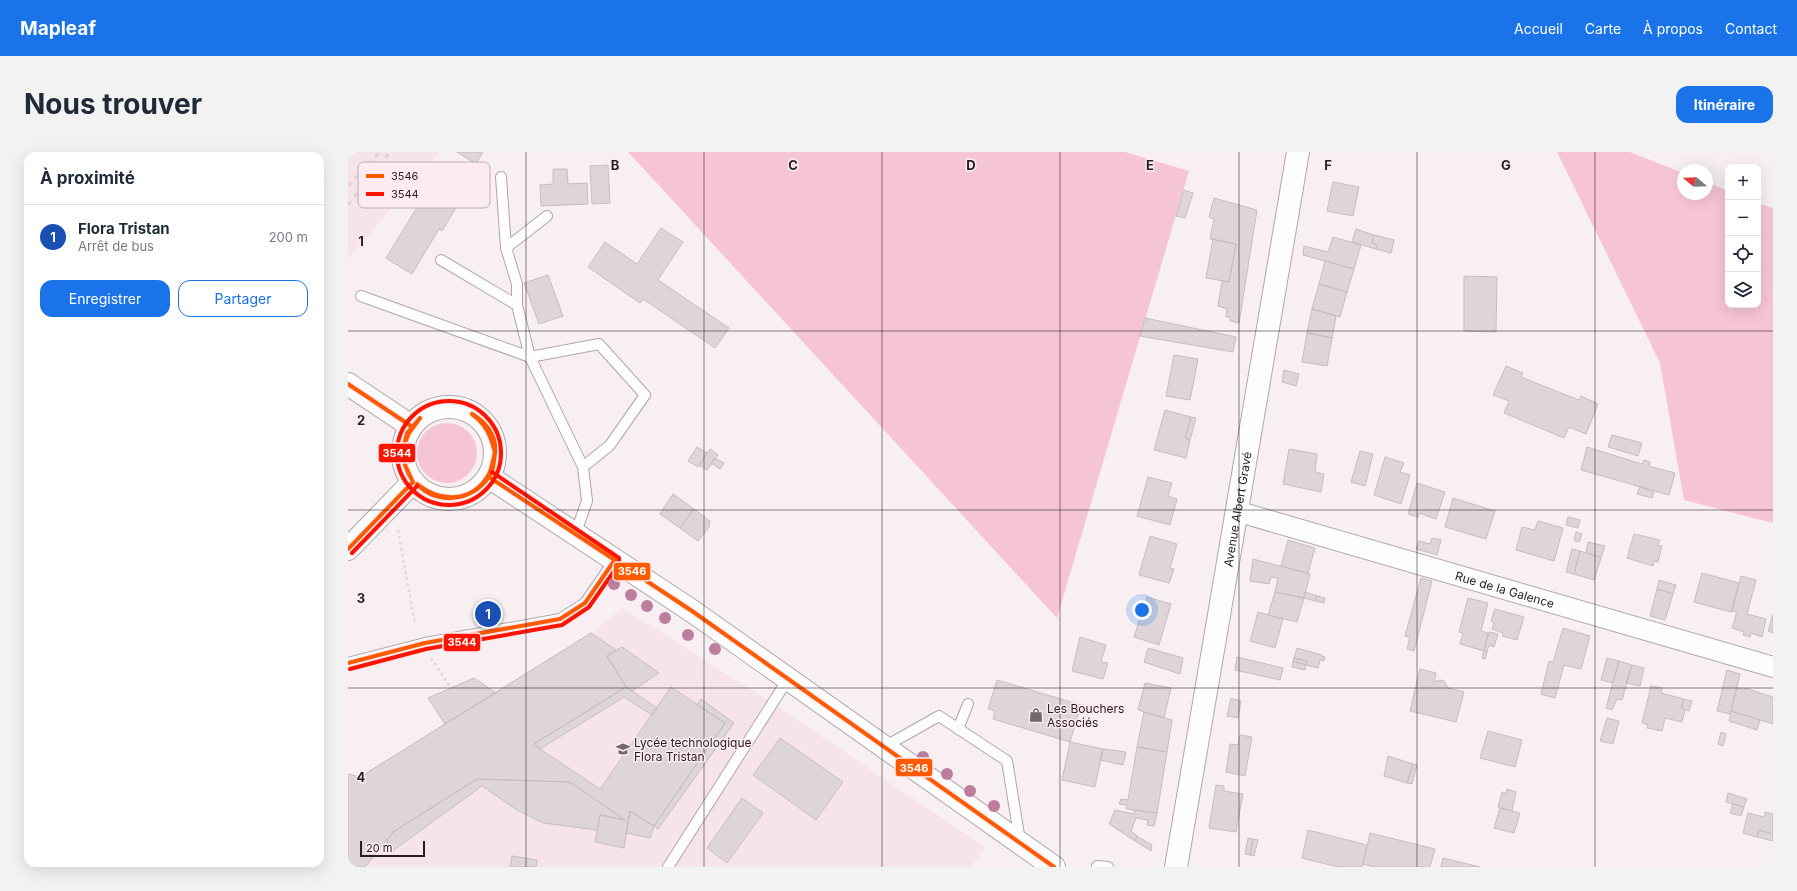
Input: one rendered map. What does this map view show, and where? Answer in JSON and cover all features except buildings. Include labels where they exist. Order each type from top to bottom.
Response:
[{"type":"main road","name":"Avenue Albert Gravé","points":[[1176,867],[1298,152]]},
{"type":"main road","points":[[348,384],[411,426]]},
{"type":"main road","points":[[453,406],[468,410],[481,419],[491,432],[495,447],[494,462],[489,477],[479,488],[466,496],[452,499],[437,498],[424,492],[413,482],[406,469],[403,454],[405,440],[411,426],[422,415],[437,408],[453,406]]},
{"type":"main road","points":[[489,477],[614,561],[692,611],[1054,867]]},
{"type":"main road","points":[[348,549],[413,482]]},
{"type":"street","name":"Rue de la Galence","points":[[1236,511],[1773,667]]},
{"type":"lane","points":[[501,177],[506,248],[517,284],[518,305],[530,357],[583,467],[587,501],[575,535]]},
{"type":"lane","points":[[506,248],[547,216]]},
{"type":"lane","points":[[441,260],[518,305]]},
{"type":"lane","points":[[361,296],[530,357],[599,344],[645,395],[610,445],[583,467]]},
{"type":"lane","points":[[348,663],[425,643],[560,619],[585,603],[614,561]]},
{"type":"lane","points":[[668,867],[788,679]]},
{"type":"lane","points":[[958,729],[968,704]]},
{"type":"lane","points":[[884,747],[939,716],[1008,761],[1021,843]]},
{"type":"lane","points":[[1097,866],[1108,867]]},
{"type":"path","points":[[397,526],[415,624]]},
{"type":"path","points":[[430,657],[451,688]]},
{"type":"shaded area","points":[[348,152],[440,152],[431,162],[358,162],[358,208],[391,208],[348,260]]},
{"type":"shaded area","points":[[628,152],[1125,152],[1189,171],[1057,618]]},
{"type":"shaded area","points":[[1557,152],[1630,152],[1677,171],[1677,200],[1713,200],[1713,185],[1725,190],[1725,308],[1761,308],[1761,204],[1773,208],[1773,523],[1684,500],[1660,363]]},
{"type":"shaded area","points":[[447,423],[464,428],[472,436],[477,453],[472,470],[464,478],[447,483],[430,478],[422,470],[417,453],[422,436],[430,428]]},
{"type":"shaded area","name":"Lycée technologique Flora Tristan","points":[[623,608],[772,703],[985,847],[971,867],[348,867],[348,774],[360,777],[444,724],[428,698],[474,678],[496,692],[591,633]]},
{"type":"railway","points":[[371,162],[380,152]]},
{"type":"railway","points":[[382,162],[390,152]]},
{"type":"railway","points":[[348,186],[358,175]]},
{"type":"railway","points":[[348,205],[358,192]]},
{"type":"transit line","name":"3546","points":[[348,384],[411,426]]},
{"type":"transit line","name":"3544","points":[[449,401],[469,405],[486,416],[497,433],[501,453],[497,473],[486,490],[469,501],[449,505],[429,501],[412,490],[401,473],[397,453],[401,433],[412,416],[429,405],[449,401]]},
{"type":"transit line","name":"3546","points":[[472,414],[482,421],[490,430],[494,441],[495,453]]},
{"type":"transit line","name":"3546","points":[[472,414],[481,422],[487,431],[492,441],[495,453]]},
{"type":"transit line","name":"3546","points":[[404,445],[407,433],[420,418]]},
{"type":"transit line","name":"3546","points":[[404,445],[409,433],[420,418]]},
{"type":"transit line","name":"3546","points":[[404,445],[405,465],[412,480]]},
{"type":"transit line","name":"3546","points":[[404,445],[403,454],[405,463],[412,480]]},
{"type":"transit line","name":"3546","points":[[417,484],[436,495],[446,497],[466,495],[482,484],[489,474],[495,453]]},
{"type":"transit line","name":"3546","points":[[417,484],[426,492],[436,496],[447,498],[468,494],[478,489],[486,481],[493,469],[495,453]]},
{"type":"transit line","name":"3544","points":[[350,669],[426,649],[562,625],[589,607],[619,564],[619,558],[492,472]]},
{"type":"transit line","name":"3546","points":[[489,477],[692,611],[1054,867]]},
{"type":"transit line","name":"3546","points":[[348,549],[413,482]]},
{"type":"transit line","name":"3544","points":[[352,553],[417,486]]},
{"type":"transit line","name":"3546","points":[[348,663],[425,643],[560,619],[585,603],[614,561]]},
{"type":"place","name":"Flora Tristan","points":[[488,614]]},
{"type":"place","name":"Les Bouchers Associés","points":[[1036,715]]},
{"type":"place","name":"Lycée technologique Flora Tristan","points":[[623,749]]}]
